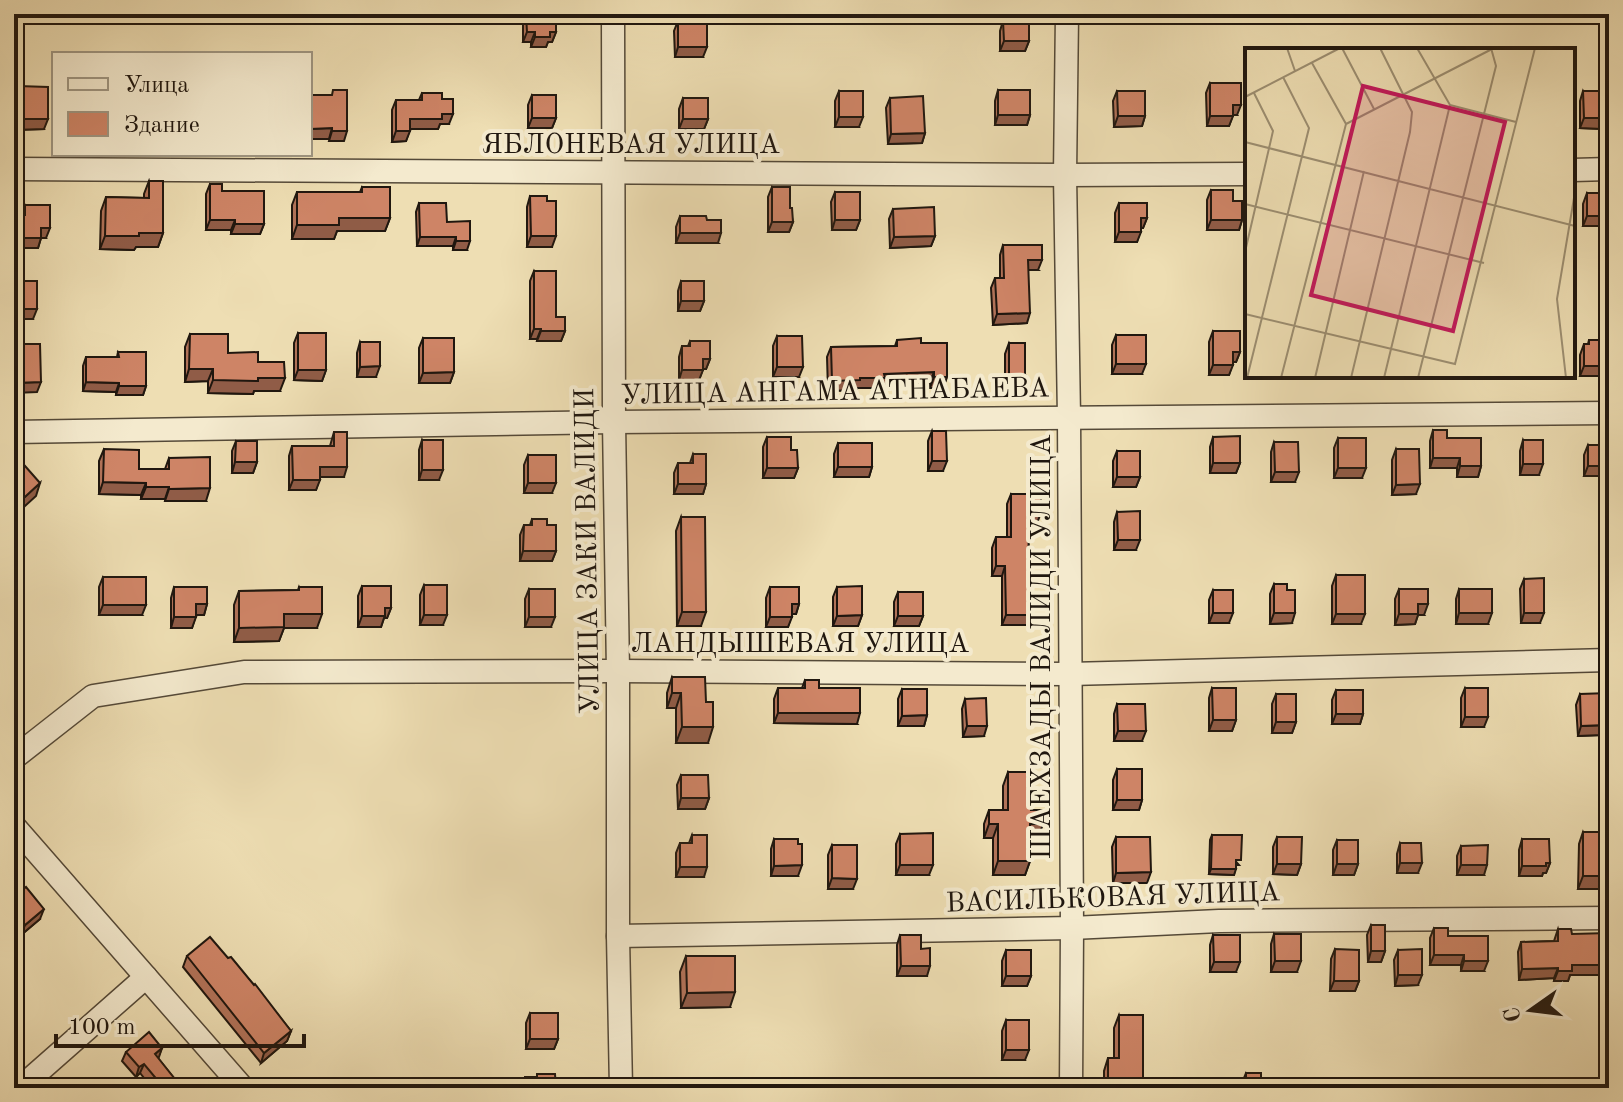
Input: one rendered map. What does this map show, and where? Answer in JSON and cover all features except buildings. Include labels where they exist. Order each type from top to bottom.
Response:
[{"type":"street","name":"УЛИЦА ЗАКИ ВАЛИДИ","points":[[613,14],[621,1088]]},
{"type":"street","name":"ШАЕХЗАДЫ ВАЛИДИ УЛИЦА","points":[[1067,14],[1065,175],[1069,417],[1071,1088]]},
{"type":"street","name":"ЯБЛОНЕВАЯ УЛИЦА","points":[[14,169],[1245,174]]},
{"type":"street","points":[[1575,170],[1609,169]]},
{"type":"street","name":"УЛИЦА АНГАМА АТНАБАЕВА","points":[[14,432],[614,422],[1609,413]]},
{"type":"street","name":"ЛАНДЫШЕВАЯ УЛИЦА","points":[[14,758],[93,696],[244,672],[1070,674],[1609,660]]},
{"type":"street","points":[[14,826],[243,1088]]},
{"type":"street","name":"ВАСИЛЬКОВАЯ УЛИЦА","points":[[618,936],[1072,928],[1219,921],[1609,918]]},
{"type":"street","points":[[20,1088],[146,977]]}]
